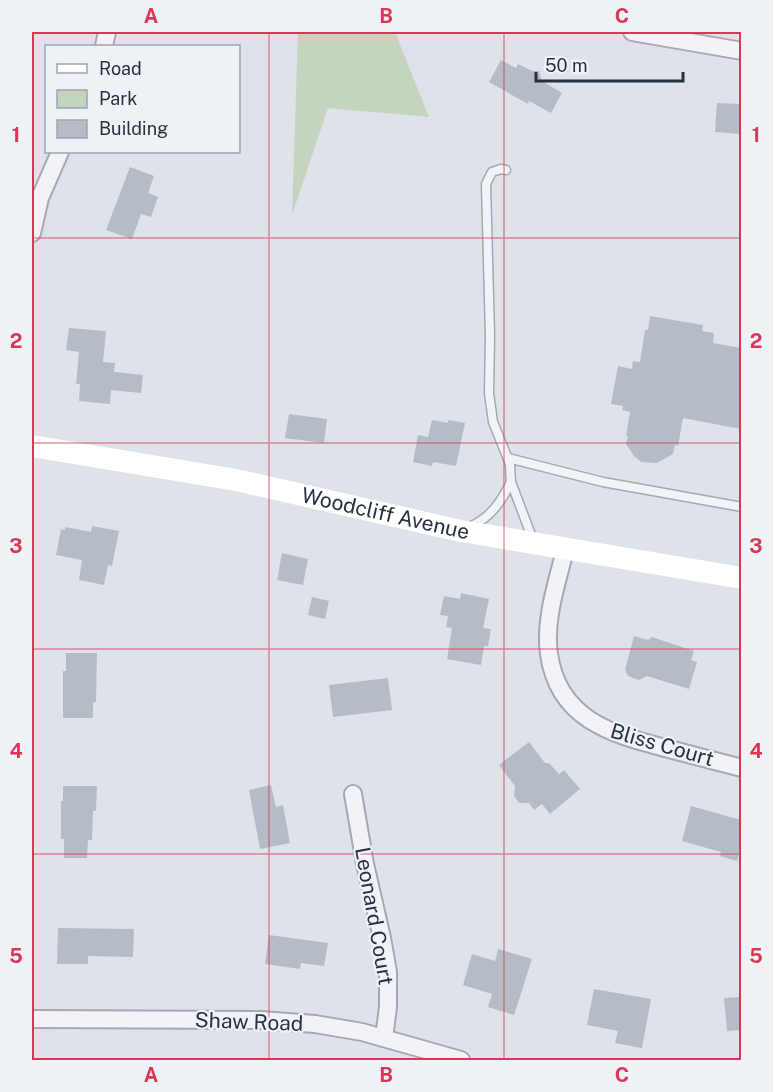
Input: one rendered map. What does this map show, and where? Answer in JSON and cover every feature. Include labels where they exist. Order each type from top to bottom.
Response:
[{"type":"main road","name":"Woodcliff Avenue","points":[[32,446],[236,480],[461,531],[741,578]]},
{"type":"street","points":[[632,32],[741,51]]},
{"type":"street","points":[[32,233],[40,198],[60,153]]},
{"type":"street","name":"Bliss Court","points":[[565,550],[550,612],[549,654],[560,688],[573,707],[589,721],[614,734],[741,768]]},
{"type":"street","name":"Leonard Court","points":[[353,794],[388,972],[388,1007],[384,1038]]},
{"type":"street","name":"Shaw Road","points":[[32,1019],[261,1020],[315,1024],[362,1032],[461,1060]]},
{"type":"lane","points":[[506,170],[501,169],[490,173],[486,184],[490,336],[489,393],[493,422],[508,458],[511,482],[530,537],[537,545]]},
{"type":"lane","points":[[508,458],[603,482],[741,507]]},
{"type":"lane","points":[[461,531],[480,522],[493,512],[511,482]]},
{"type":"green space","points":[[298,32],[395,32],[429,117],[328,108],[292,215]]},
{"type":"building","points":[[501,60],[516,68],[518,64],[532,71],[539,71],[542,81],[562,93],[551,113],[529,101],[528,104],[489,82]]},
{"type":"building","points":[[717,103],[741,104],[741,134],[715,132]]},
{"type":"building","points":[[130,167],[154,176],[148,193],[158,197],[151,217],[141,214],[132,239],[106,230]]},
{"type":"building","points":[[650,316],[703,325],[702,331],[714,333],[713,343],[741,348],[741,429],[683,418],[678,446],[675,445],[673,454],[657,463],[641,462],[634,456],[626,444],[630,412],[622,410],[623,406],[611,404],[618,366],[632,369],[633,361],[640,362],[645,330],[648,330]]},
{"type":"building","points":[[69,328],[106,331],[103,362],[115,363],[114,372],[143,375],[141,393],[111,390],[110,404],[79,401],[80,384],[76,384],[79,352],[66,350]]},
{"type":"building","points":[[289,414],[327,419],[324,443],[285,438]]},
{"type":"building","points":[[432,420],[465,423],[456,466],[433,462],[432,466],[413,462],[418,435],[428,437]]},
{"type":"building","points":[[92,526],[119,531],[112,566],[108,565],[104,585],[79,580],[82,560],[56,555],[61,529],[65,530],[65,527],[91,532]]},
{"type":"building","points":[[282,553],[308,559],[303,585],[277,580]]},
{"type":"building","points":[[461,593],[489,599],[483,628],[491,629],[488,646],[484,646],[481,665],[447,659],[452,628],[446,627],[448,616],[440,615],[444,596],[460,599]]},
{"type":"building","points":[[312,597],[329,601],[325,619],[308,615]]},
{"type":"building","points":[[634,636],[648,640],[652,637],[694,651],[691,660],[697,662],[689,689],[647,676],[639,680],[628,676],[625,670]]},
{"type":"building","points":[[66,653],[97,653],[96,702],[93,702],[93,718],[63,718],[63,671],[66,671]]},
{"type":"building","points":[[388,678],[392,710],[333,717],[329,685]]},
{"type":"building","points":[[529,742],[545,763],[549,763],[559,774],[564,770],[580,789],[550,814],[542,804],[534,810],[529,803],[519,803],[514,796],[515,786],[499,765]]},
{"type":"building","points":[[271,785],[276,807],[283,805],[290,843],[260,849],[249,790]]},
{"type":"building","points":[[63,786],[97,786],[92,840],[88,840],[87,858],[64,858],[64,839],[61,839]]},
{"type":"building","points":[[691,806],[741,820],[741,846],[737,861],[720,856],[721,852],[682,841]]},
{"type":"building","points":[[58,928],[134,929],[133,957],[88,956],[88,964],[57,964]]},
{"type":"building","points":[[269,935],[328,943],[324,966],[301,963],[300,969],[265,964]]},
{"type":"building","points":[[498,949],[532,959],[514,1015],[488,1007],[492,994],[463,985],[472,954],[495,961]]},
{"type":"building","points":[[594,989],[651,999],[642,1048],[615,1043],[618,1031],[587,1025]]},
{"type":"building","points":[[741,997],[741,1030],[727,1031],[724,998]]}]
